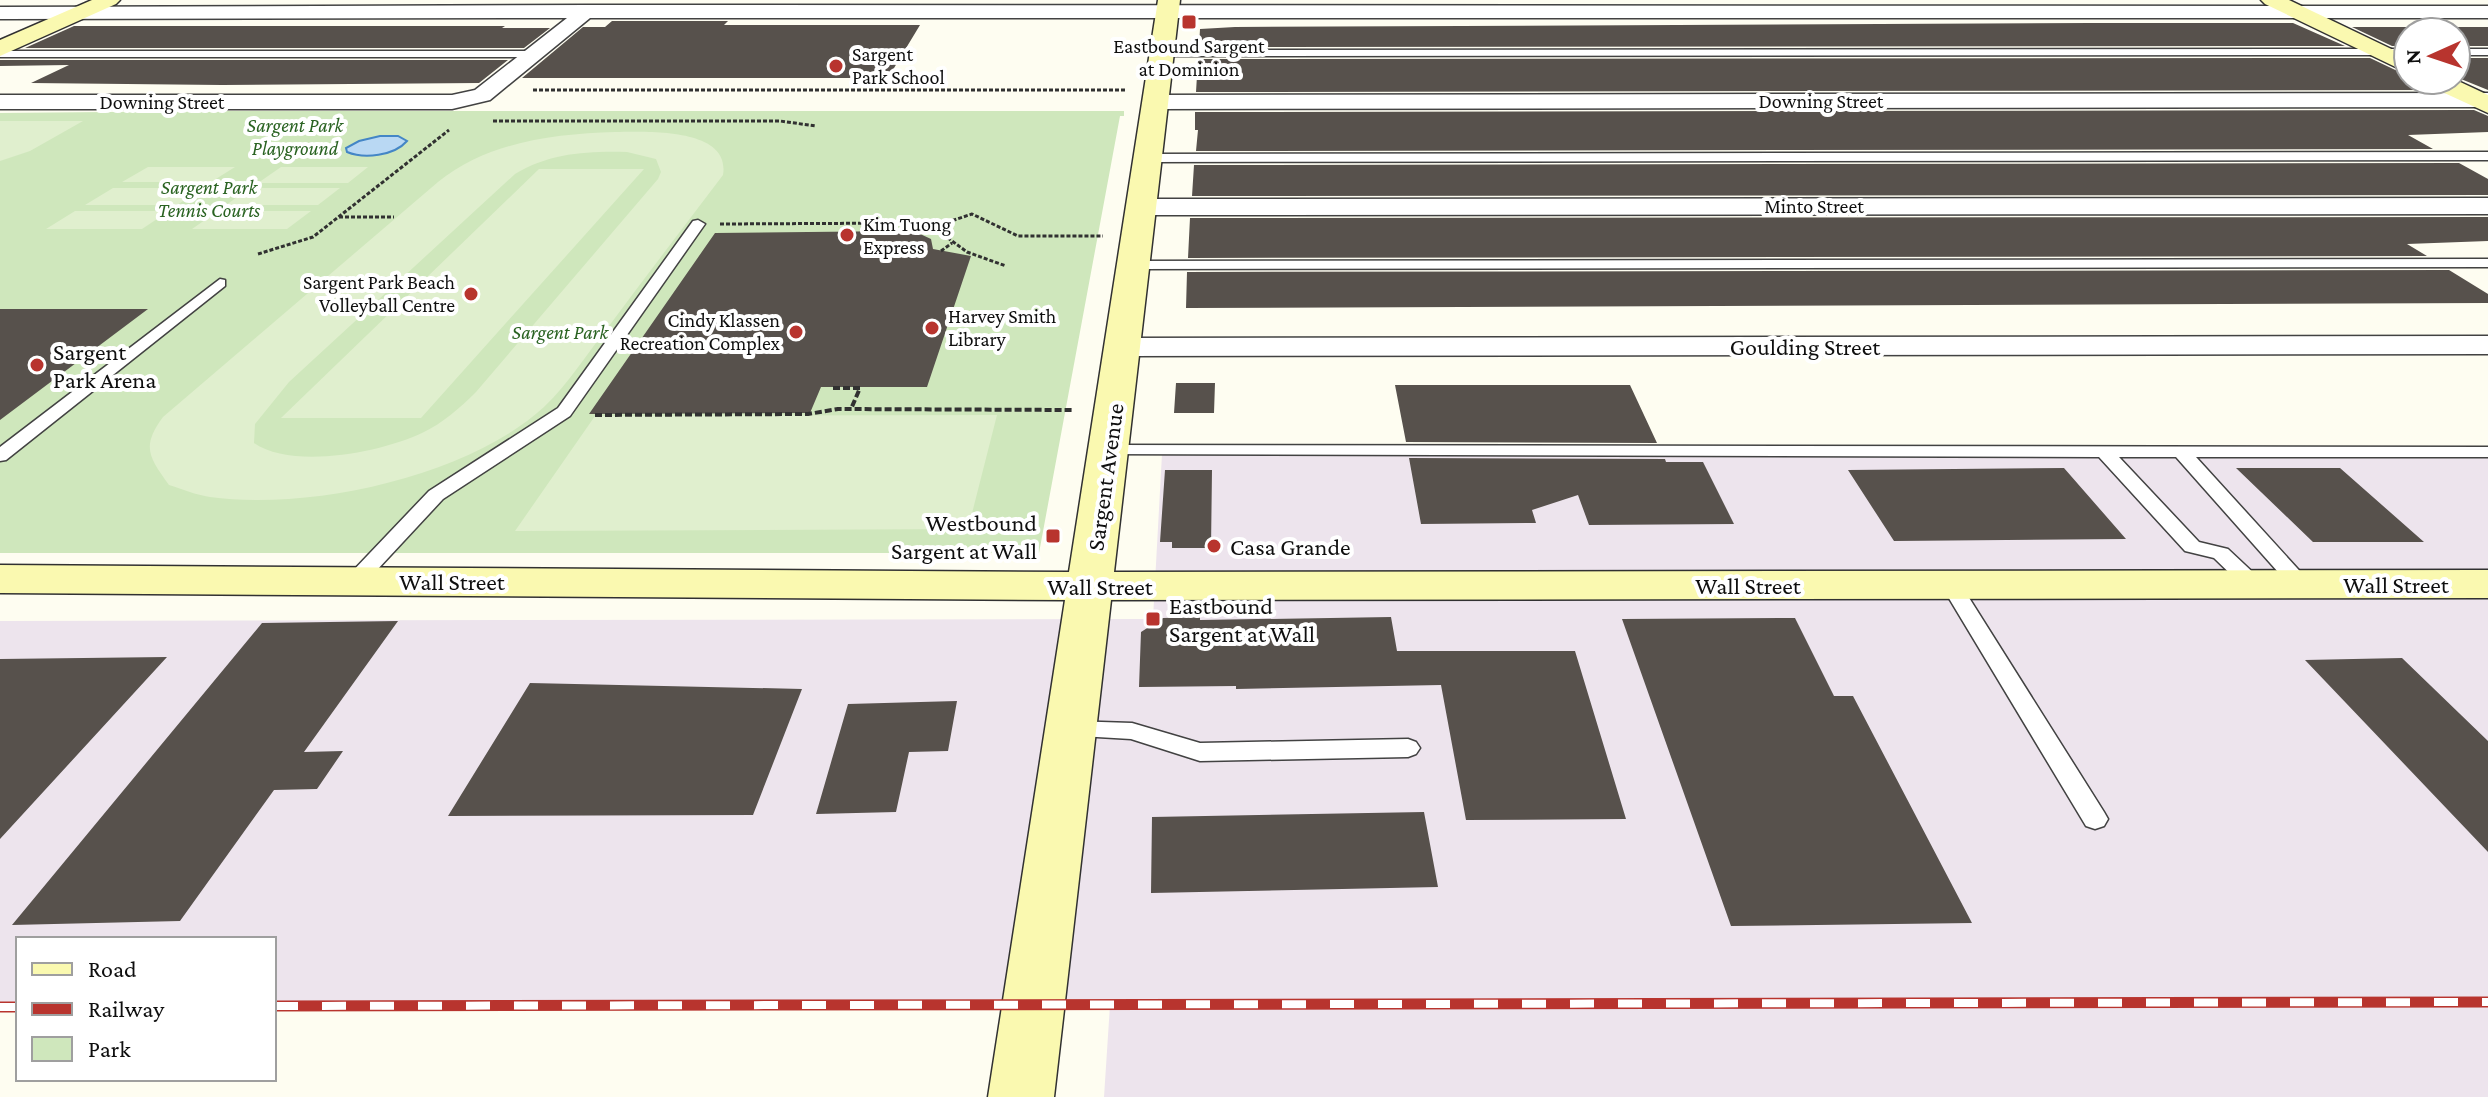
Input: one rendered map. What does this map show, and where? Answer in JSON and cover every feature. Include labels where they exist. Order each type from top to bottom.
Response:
[{"type":"main road","points":[[0,52],[109,0]]},
{"type":"main road","points":[[2272,0],[2392,58]]},
{"type":"main road","name":"Sargent Avenue","points":[[1021,1097],[1123,347],[1118,251],[1141,207],[1148,158],[1144,96],[1166,22]]},
{"type":"main road","name":"Wall Street","points":[[0,579],[1090,586],[2488,584]]},
{"type":"street","points":[[535,54],[588,11]]},
{"type":"street","points":[[0,13],[588,11],[1166,22],[2488,12]]},
{"type":"street","name":"Downing Street","points":[[0,102],[438,102],[467,99],[493,87],[535,54]]},
{"type":"street","name":"Downing Street","points":[[1144,96],[2484,102]]},
{"type":"street","name":"Minto Street","points":[[1141,207],[2488,206]]},
{"type":"street","name":"Goulding Street","points":[[1123,347],[2488,345]]},
{"type":"lane","points":[[1166,22],[2392,52]]},
{"type":"lane","points":[[0,52],[535,54]]},
{"type":"lane","points":[[1148,158],[2488,156]]},
{"type":"lane","points":[[356,580],[436,495],[558,416],[698,224]]},
{"type":"lane","points":[[1118,251],[2488,263]]},
{"type":"lane","points":[[0,456],[220,283]]},
{"type":"lane","points":[[1109,450],[2488,452]]},
{"type":"lane","points":[[2104,451],[2192,547],[2221,553],[2253,584]]},
{"type":"lane","points":[[2181,451],[2300,584]]},
{"type":"lane","points":[[1951,585],[2095,819]]},
{"type":"lane","points":[[1071,729],[1132,731],[1200,752],[1408,748]]},
{"type":"path","points":[[532,90],[1144,96]]},
{"type":"path","points":[[492,121],[780,121],[816,126]]},
{"type":"path","points":[[258,254],[313,237],[457,124]]},
{"type":"path","points":[[933,227],[972,214],[1018,236],[1118,251]]},
{"type":"path","points":[[338,217],[394,217]]},
{"type":"path","points":[[698,224],[915,223],[933,227],[952,243],[988,264],[1006,266]]},
{"type":"path","points":[[941,251],[952,243]]},
{"type":"path","points":[[833,388],[860,388],[851,409]]},
{"type":"path","points":[[558,416],[808,414],[851,409],[1073,410]]},
{"type":"shaded area","points":[[1162,454],[2488,455],[2488,1097],[1104,1097],[1110,1005],[276,1006],[276,937],[16,937],[16,1007],[0,1007],[0,621],[1153,619]]},
{"type":"green space","name":"Sargent Park","points":[[1124,111],[1124,116],[1120,116],[1039,553],[0,553],[0,113]]},
{"type":"green space","points":[[0,121],[83,121],[30,151],[0,161]]},
{"type":"green space","points":[[591,133],[664,133],[700,140],[714,148],[722,159],[723,175],[570,378],[544,407],[512,431],[474,452],[432,469],[340,493],[294,499],[250,500],[205,496],[169,485],[150,452],[152,436],[163,417],[438,182],[457,168],[499,149],[544,138]],"holes":[[[627,152],[656,159],[661,172],[658,179],[476,392],[444,420],[405,440],[338,455],[291,456],[254,443],[255,424],[289,382],[515,174],[542,162],[583,153]]]},
{"type":"green space","points":[[148,167],[235,167],[211,182],[122,182]]},
{"type":"green space","points":[[281,167],[368,167],[348,183],[258,183]]},
{"type":"green space","name":"Sargent Park Beach Volleyball Centre","points":[[539,169],[644,169],[421,418],[281,418]]},
{"type":"green space","points":[[113,188],[203,188],[177,205],[85,205]]},
{"type":"green space","points":[[250,188],[340,188],[318,205],[226,205]]},
{"type":"green space","points":[[75,211],[169,211],[142,229],[46,229]]},
{"type":"green space","points":[[218,211],[311,211],[287,229],[192,229]]},
{"type":"green space","points":[[997,415],[968,529],[515,531],[595,416]]},
{"type":"water","points":[[398,136],[407,141],[395,150],[378,155],[347,152],[346,148],[359,141]]},
{"type":"building","points":[[612,21],[728,21],[724,25],[920,25],[888,78],[522,78],[583,27],[605,27]]},
{"type":"building","points":[[2293,23],[2345,46],[1199,47],[1200,29],[1235,27]]},
{"type":"building","points":[[74,26],[550,28],[524,48],[25,48]]},
{"type":"building","points":[[2352,27],[2392,27],[2392,46]]},
{"type":"building","points":[[2472,27],[2488,27],[2488,46],[2472,46]]},
{"type":"building","points":[[2370,58],[2392,68],[2392,90],[1196,92],[1198,59]]},
{"type":"building","points":[[2472,58],[2488,58],[2488,90],[2472,84]]},
{"type":"building","points":[[0,60],[508,60],[479,83],[222,85],[31,83],[69,65],[0,66]]},
{"type":"building","points":[[2474,110],[2488,116],[2488,132],[2408,135],[2433,149],[1196,151],[1198,130],[1195,130],[1195,112]]},
{"type":"building","points":[[2459,163],[2488,179],[2488,195],[1192,196],[1194,165]]},
{"type":"building","points":[[2488,217],[2488,241],[2407,244],[2427,256],[1188,258],[1190,218]]},
{"type":"building","name":"Cindy Klassen Recreation Complex","points":[[902,231],[931,239],[933,249],[971,256],[927,387],[821,387],[810,413],[589,414],[715,233]]},
{"type":"building","points":[[2449,270],[2488,294],[2488,303],[1186,308],[1187,272]]},
{"type":"building","name":"Sargent Park Arena","points":[[0,309],[148,309],[0,420]]},
{"type":"building","points":[[1176,383],[1215,383],[1214,413],[1174,413]]},
{"type":"building","points":[[1395,385],[1630,385],[1657,443],[1406,442]]},
{"type":"building","points":[[1409,458],[1665,459],[1666,462],[1703,462],[1734,524],[1589,525],[1578,495],[1532,510],[1536,523],[1421,524]]},
{"type":"building","points":[[2064,468],[2126,539],[1894,541],[1848,470]]},
{"type":"building","points":[[2236,468],[2340,468],[2424,542],[2313,542]]},
{"type":"building","points":[[1165,470],[1212,470],[1211,548],[1172,548],[1172,542],[1160,542]]},
{"type":"building","points":[[1200,617],[1200,620],[1391,617],[1397,651],[1575,651],[1626,819],[1466,820],[1441,685],[1236,689],[1236,686],[1139,687],[1141,632],[1163,618]]},
{"type":"building","points":[[1795,618],[1834,696],[1853,696],[1972,923],[1731,926],[1622,619]]},
{"type":"building","points":[[398,621],[304,752],[343,751],[317,789],[274,790],[180,921],[12,925],[262,623]]},
{"type":"building","points":[[167,657],[0,839],[0,659]]},
{"type":"building","points":[[2402,658],[2488,741],[2488,852],[2305,660]]},
{"type":"building","points":[[530,683],[802,689],[753,815],[448,816]]},
{"type":"building","points":[[957,701],[948,751],[909,752],[896,812],[816,814],[848,704]]},
{"type":"building","points":[[1424,812],[1438,887],[1151,893],[1152,817]]},
{"type":"railway","points":[[276,1006],[2488,1002]]},
{"type":"railway","points":[[0,1007],[16,1007]]},
{"type":"place","name":"Eastbound Sargent at Dominion","points":[[1189,22]]},
{"type":"place","name":"Sargent Park School","points":[[836,66]]},
{"type":"place","name":"Kim Tuong Express","points":[[847,235]]},
{"type":"place","name":"Sargent Park Beach Volleyball Centre","points":[[471,294]]},
{"type":"place","name":"Harvey Smith Library","points":[[932,328]]},
{"type":"place","name":"Cindy Klassen Recreation Complex","points":[[796,332]]},
{"type":"place","name":"Sargent Park Arena","points":[[37,365]]},
{"type":"place","name":"Westbound Sargent at Wall","points":[[1053,536]]},
{"type":"place","name":"Casa Grande","points":[[1214,546]]},
{"type":"place","name":"Eastbound Sargent at Wall","points":[[1153,619]]},
{"type":"park label","name":"Sargent Park Playground","points":[[295,136]]},
{"type":"park label","name":"Sargent Park Tennis Courts","points":[[209,198]]}]
